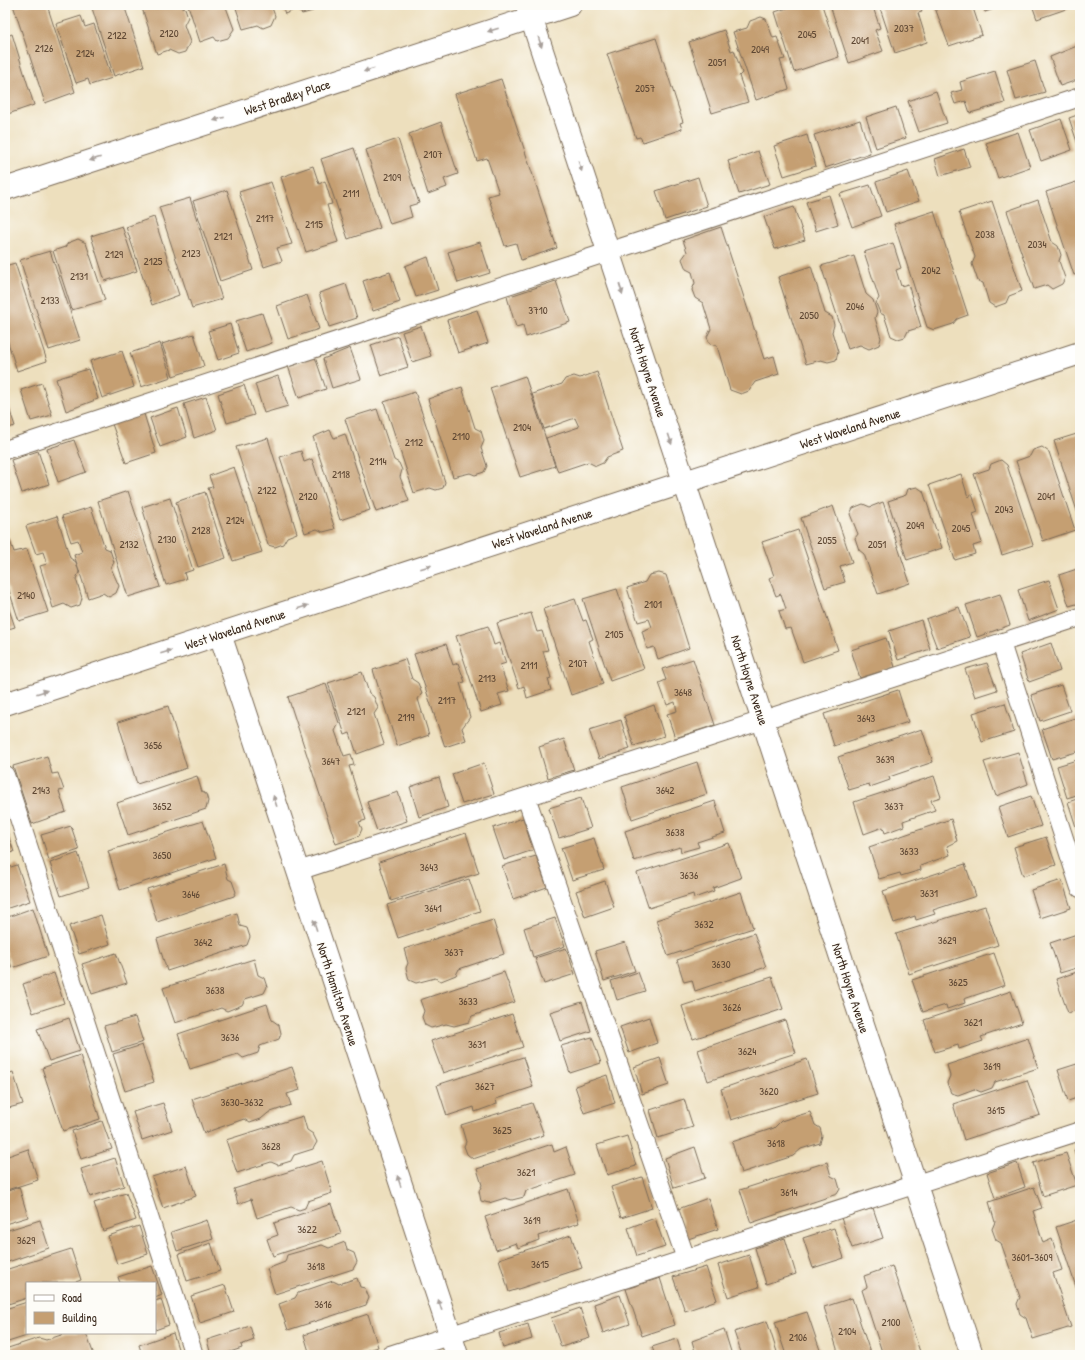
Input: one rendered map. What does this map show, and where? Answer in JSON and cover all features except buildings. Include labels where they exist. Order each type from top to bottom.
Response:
[{"type":"street","name":"West Bradley Place","points":[[5,189],[530,11],[570,5]]},
{"type":"street","name":"North Hoyne Avenue","points":[[530,11],[972,1355]]},
{"type":"street","name":"West Waveland Avenue","points":[[5,704],[1080,353]]},
{"type":"street","name":"North Hamilton Avenue","points":[[220,634],[453,1345]]},
{"type":"lane","points":[[5,450],[1080,97]]},
{"type":"lane","points":[[298,871],[1080,617]]},
{"type":"lane","points":[[1001,643],[1080,888]]},
{"type":"lane","points":[[5,775],[194,1355]]},
{"type":"lane","points":[[526,797],[686,1259]]},
{"type":"lane","points":[[390,1355],[453,1345],[686,1259],[1080,1131]]}]
